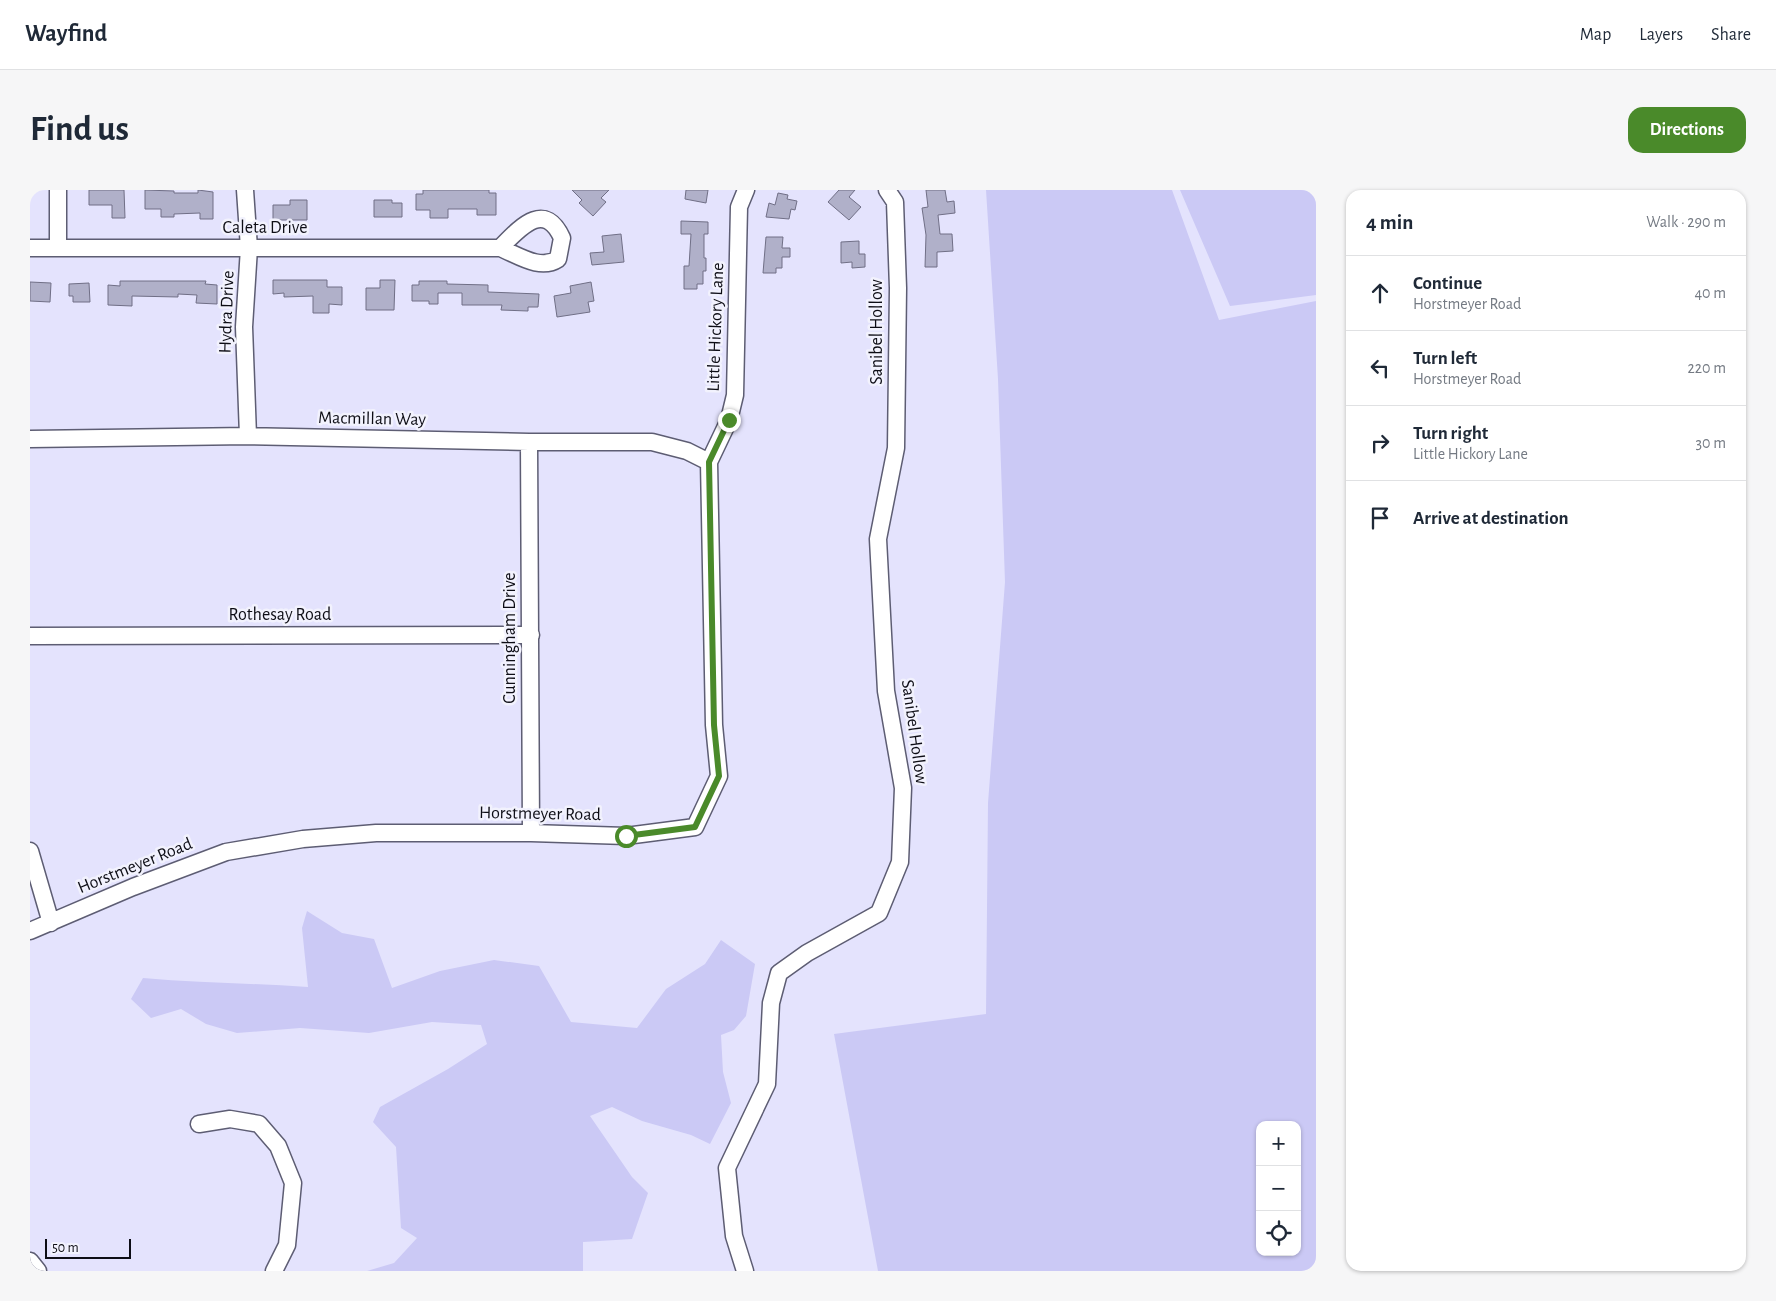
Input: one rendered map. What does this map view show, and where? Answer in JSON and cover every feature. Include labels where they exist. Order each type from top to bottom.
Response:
[{"type":"street","points":[[58,190],[58,248]]},
{"type":"street","name":"Hydra Drive","points":[[245,190],[249,248],[244,327],[248,436]]},
{"type":"street","name":"Little Hickory Lane","points":[[709,462],[729,420],[735,395],[740,207],[746,190]]},
{"type":"street","name":"Sanibel Hollow","points":[[745,1271],[734,1236],[726,1168],[767,1084],[771,1003],[779,973],[807,953],[879,913],[900,862],[903,788],[886,692],[878,539],[896,448],[898,288],[895,202],[887,190]]},
{"type":"street","name":"Caleta Drive","points":[[30,248],[500,248]]},
{"type":"street","name":"Macmillan Way","points":[[30,439],[248,436],[529,442],[652,442],[687,451],[709,462]]},
{"type":"street","name":"Cunningham Drive","points":[[529,442],[531,833]]},
{"type":"street","name":"Horstmeyer Road","points":[[30,932],[132,887],[226,852],[303,839],[376,833],[531,833],[626,836],[695,827],[719,776],[714,725],[709,462]]},
{"type":"street","name":"Rothesay Road","points":[[30,636],[531,635]]},
{"type":"street","points":[[30,850],[51,923]]},
{"type":"street","points":[[199,1124],[230,1119],[259,1124],[278,1146],[293,1183],[287,1245],[274,1271]]},
{"type":"street","points":[[30,1261],[38,1271]]},
{"type":"shaded area","points":[[986,190],[1172,190],[1219,320],[1316,301],[1316,1271],[878,1271],[834,1034],[986,1014],[988,803],[1005,582],[998,379]]},
{"type":"shaded area","points":[[1180,190],[1316,190],[1316,295],[1230,306]]},
{"type":"shaded area","points":[[307,911],[342,933],[374,939],[392,988],[440,971],[494,960],[539,966],[571,1022],[637,1028],[666,989],[705,964],[721,940],[755,964],[746,1016],[734,1030],[721,1035],[723,1072],[731,1103],[710,1144],[691,1135],[642,1121],[612,1107],[590,1116],[632,1177],[648,1193],[632,1239],[583,1242],[583,1271],[367,1271],[394,1263],[417,1238],[401,1228],[396,1147],[373,1122],[380,1107],[448,1069],[487,1044],[481,1025],[432,1022],[369,1033],[300,1028],[237,1033],[206,1024],[181,1009],[151,1018],[131,999],[143,978],[308,987],[302,928]]},
{"type":"building","points":[[89,190],[124,190],[125,218],[112,218],[112,205],[89,205]]},
{"type":"building","points":[[145,190],[174,191],[174,193],[198,193],[198,190],[213,192],[213,219],[200,219],[200,213],[174,214],[174,217],[161,217],[161,209],[145,209]]},
{"type":"building","points":[[423,190],[489,190],[489,193],[496,193],[496,215],[477,215],[477,209],[448,209],[448,218],[430,218],[430,210],[416,210],[416,194],[423,194]]},
{"type":"building","points":[[572,190],[609,190],[601,198],[606,202],[593,216],[579,203],[582,200]]},
{"type":"building","points":[[686,190],[708,190],[706,203],[685,199]]},
{"type":"building","points":[[839,190],[855,190],[849,197],[861,207],[849,220],[828,202]]},
{"type":"building","points":[[926,190],[945,190],[947,202],[954,201],[955,213],[938,215],[940,234],[952,234],[953,251],[937,252],[937,267],[925,267],[926,235],[922,208],[928,207]]},
{"type":"building","points":[[778,193],[788,195],[787,199],[797,201],[795,210],[791,209],[789,219],[766,217],[769,203],[775,205]]},
{"type":"building","points":[[290,200],[307,200],[307,220],[273,220],[273,205],[290,205]]},
{"type":"building","points":[[374,200],[392,200],[392,203],[402,203],[402,217],[374,217]]},
{"type":"building","points":[[681,221],[708,222],[708,234],[704,234],[706,271],[703,271],[703,284],[697,284],[697,289],[684,289],[684,266],[689,266],[691,234],[681,234]]},
{"type":"building","points":[[621,234],[624,262],[592,265],[590,253],[604,252],[602,236]]},
{"type":"building","points":[[766,237],[783,237],[782,248],[790,248],[790,257],[782,257],[782,268],[776,268],[776,273],[763,273]]},
{"type":"building","points":[[859,241],[859,254],[865,254],[865,267],[852,268],[852,262],[841,263],[841,242]]},
{"type":"building","points":[[273,280],[327,280],[327,287],[342,287],[342,305],[329,304],[329,313],[313,313],[313,296],[284,297],[284,293],[273,294]]},
{"type":"building","points":[[380,280],[395,280],[394,310],[366,310],[366,288],[380,288]]},
{"type":"building","points":[[120,281],[206,281],[205,284],[217,285],[217,304],[196,303],[197,295],[178,294],[178,297],[132,296],[132,306],[108,305],[108,285],[120,286]]},
{"type":"building","points":[[419,281],[447,281],[447,284],[488,285],[488,292],[539,294],[538,307],[528,307],[528,311],[501,310],[502,305],[462,305],[462,293],[438,293],[438,304],[429,304],[429,301],[412,301],[412,285],[419,285]]},
{"type":"building","points":[[30,282],[51,283],[50,302],[30,301]]},
{"type":"building","points":[[591,282],[594,301],[588,302],[590,312],[557,317],[554,296],[571,293],[570,286]]},
{"type":"building","points":[[89,283],[90,302],[73,302],[73,296],[69,296],[69,284]]},
{"type":"route","points":[[626,836],[695,827],[719,776],[714,725],[709,462],[729,420]]}]
